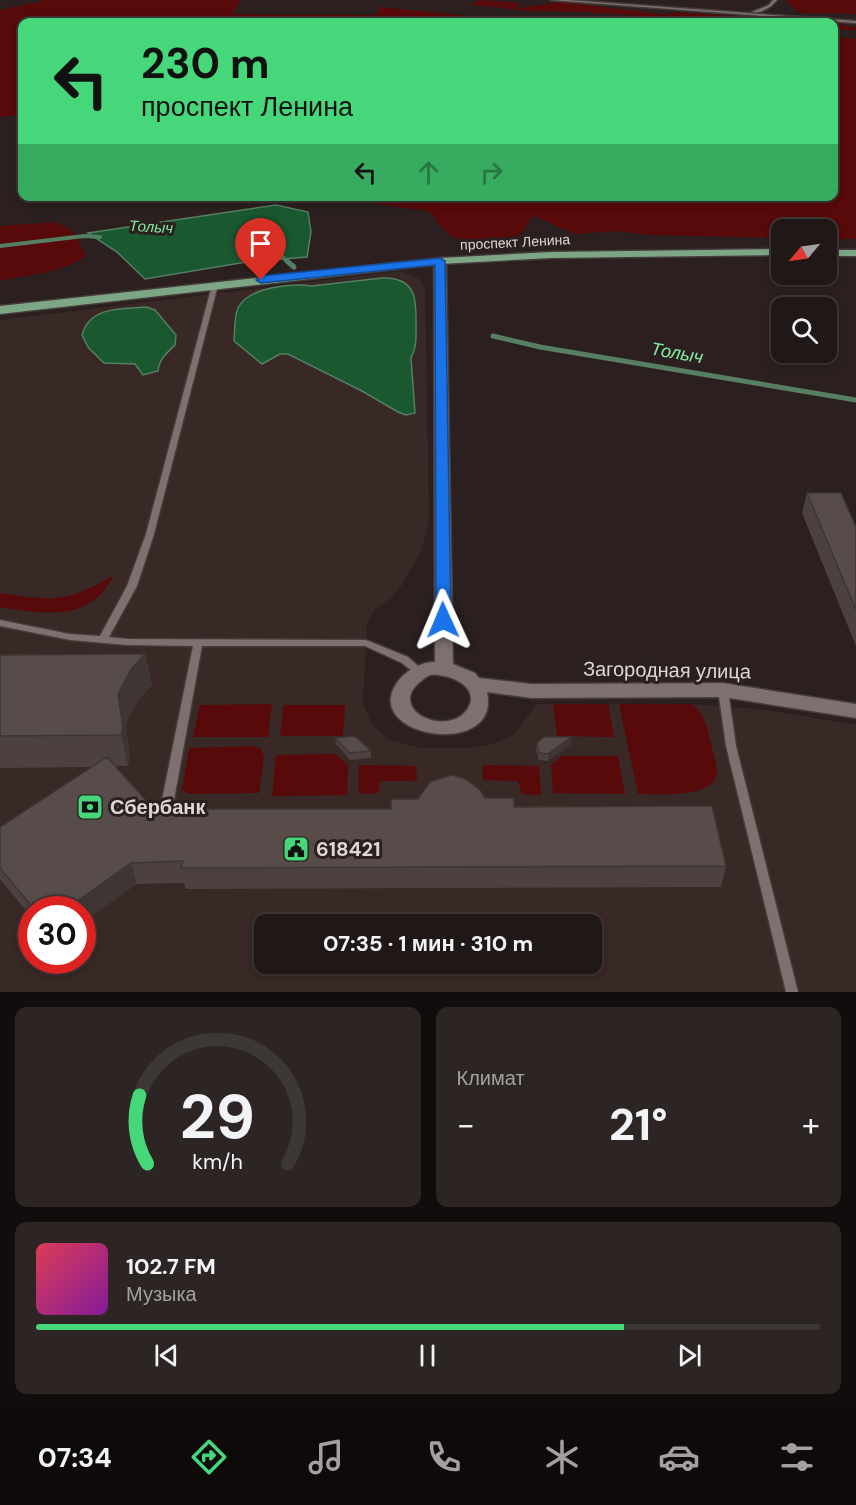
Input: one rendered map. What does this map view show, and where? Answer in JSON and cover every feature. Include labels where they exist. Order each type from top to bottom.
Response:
[{"type":"main road","name":"проспект Ленина","points":[[0,310],[440,261],[551,255],[771,252]]},
{"type":"main road","points":[[837,253],[856,253]]},
{"type":"street","points":[[440,261],[444,668]]},
{"type":"street","points":[[444,668],[457,670],[476,684],[480,694],[480,704],[475,714],[466,722],[447,728],[427,726],[406,714],[401,705],[400,695],[403,686],[420,672],[444,668]]},
{"type":"street","name":"Загородная улица","points":[[476,684],[531,691],[723,690],[856,711]]},
{"type":"lane","points":[[552,0],[806,18]]},
{"type":"lane","points":[[744,13],[770,6],[775,0]]},
{"type":"lane","points":[[838,21],[856,22]]},
{"type":"lane","points":[[103,640],[132,586],[144,552],[215,285]]},
{"type":"lane","points":[[0,623],[70,637],[103,640],[198,643],[366,643],[405,660],[420,672]]},
{"type":"lane","points":[[198,643],[168,800],[171,808],[179,812],[202,814]]},
{"type":"lane","points":[[723,690],[731,746],[792,992]]},
{"type":"shaded area","points":[[46,0],[240,0],[233,14],[376,15],[380,7],[490,18],[18,18],[18,115],[0,117],[0,10]]},
{"type":"shaded area","points":[[479,0],[523,3],[517,5],[520,8],[560,2],[661,14],[673,14],[673,12],[767,18],[672,18],[532,11],[471,5]]},
{"type":"shaded area","points":[[785,0],[856,0],[856,14],[800,13]]},
{"type":"shaded area","points":[[838,22],[845,23],[841,25],[856,27],[856,30],[838,30]]},
{"type":"shaded area","points":[[838,37],[856,39],[856,239],[837,239],[837,219],[771,219],[771,238],[650,235],[615,231],[576,234],[533,216],[520,235],[470,240],[452,237],[428,211],[356,201],[838,201]]},
{"type":"shaded area","points":[[56,222],[73,232],[86,256],[66,267],[0,281],[0,226]]},
{"type":"shaded area","points":[[400,271],[418,278],[425,287],[429,519],[421,551],[402,585],[390,599],[375,609],[367,622],[363,703],[372,725],[389,740],[422,748],[472,748],[493,744],[513,735],[537,704],[691,704],[767,710],[856,725],[856,992],[0,992],[0,320]]},
{"type":"shaded area","points":[[114,575],[104,590],[92,601],[79,608],[49,613],[0,607],[0,593],[33,598],[59,598],[84,591]]},
{"type":"shaded area","points":[[272,704],[268,737],[193,737],[200,705]]},
{"type":"shaded area","points":[[553,704],[608,704],[614,737],[557,736]]},
{"type":"shaded area","points":[[619,704],[691,704],[696,708],[707,727],[716,762],[717,772],[714,781],[707,787],[696,791],[638,794]]},
{"type":"shaded area","points":[[284,705],[345,705],[343,736],[280,736]]},
{"type":"shaded area","points":[[253,746],[261,749],[264,757],[259,793],[189,794],[182,790],[189,748]]},
{"type":"shaded area","points":[[335,754],[348,765],[347,795],[272,796],[276,755]]},
{"type":"shaded area","points":[[562,756],[618,756],[625,794],[553,793],[551,765]]},
{"type":"shaded area","points":[[359,765],[416,766],[417,779],[380,781],[379,791],[376,794],[358,793]]},
{"type":"shaded area","points":[[483,765],[539,766],[541,795],[522,794],[518,781],[485,780],[482,778]]},
{"type":"water","points":[[276,205],[308,212],[311,232],[307,257],[246,262],[145,279],[117,252],[88,233]]},
{"type":"water","points":[[382,278],[402,281],[408,285],[414,298],[416,338],[411,358],[415,413],[406,415],[398,412],[288,354],[280,354],[262,364],[234,341],[238,308],[251,295],[282,286],[312,286]]},
{"type":"water","points":[[146,307],[155,310],[176,335],[175,345],[162,360],[158,371],[143,375],[135,364],[104,363],[88,347],[82,335],[86,326],[99,314],[117,309]]},
{"type":"building","points":[[807,493],[841,493],[856,527],[856,610]]},
{"type":"building","points":[[145,654],[132,668],[118,695],[123,727],[121,735],[0,736],[0,655]]},
{"type":"building","points":[[355,736],[371,751],[350,753],[335,738]]},
{"type":"building","points":[[544,737],[571,737],[548,754],[539,753],[537,743]]},
{"type":"building","points":[[107,757],[158,814],[191,813],[192,809],[391,809],[391,799],[418,799],[430,782],[451,775],[463,778],[472,784],[485,798],[514,798],[514,807],[712,806],[726,866],[181,868],[183,861],[131,863],[84,896],[23,896],[0,868],[0,827]]},
{"type":"waterway","name":"Толыч","points":[[0,246],[84,236],[100,237]]},
{"type":"waterway","name":"Толыч","points":[[279,254],[288,262]]},
{"type":"waterway","name":"Толыч","points":[[287,261],[294,267]]},
{"type":"waterway","name":"Толыч","points":[[493,336],[540,347],[856,400]]},
{"type":"place","name":"Сбербанк","points":[[90,807]]},
{"type":"place","name":"618421","points":[[296,849]]},
{"type":"route","points":[[261,280],[440,261],[443,620]]}]
